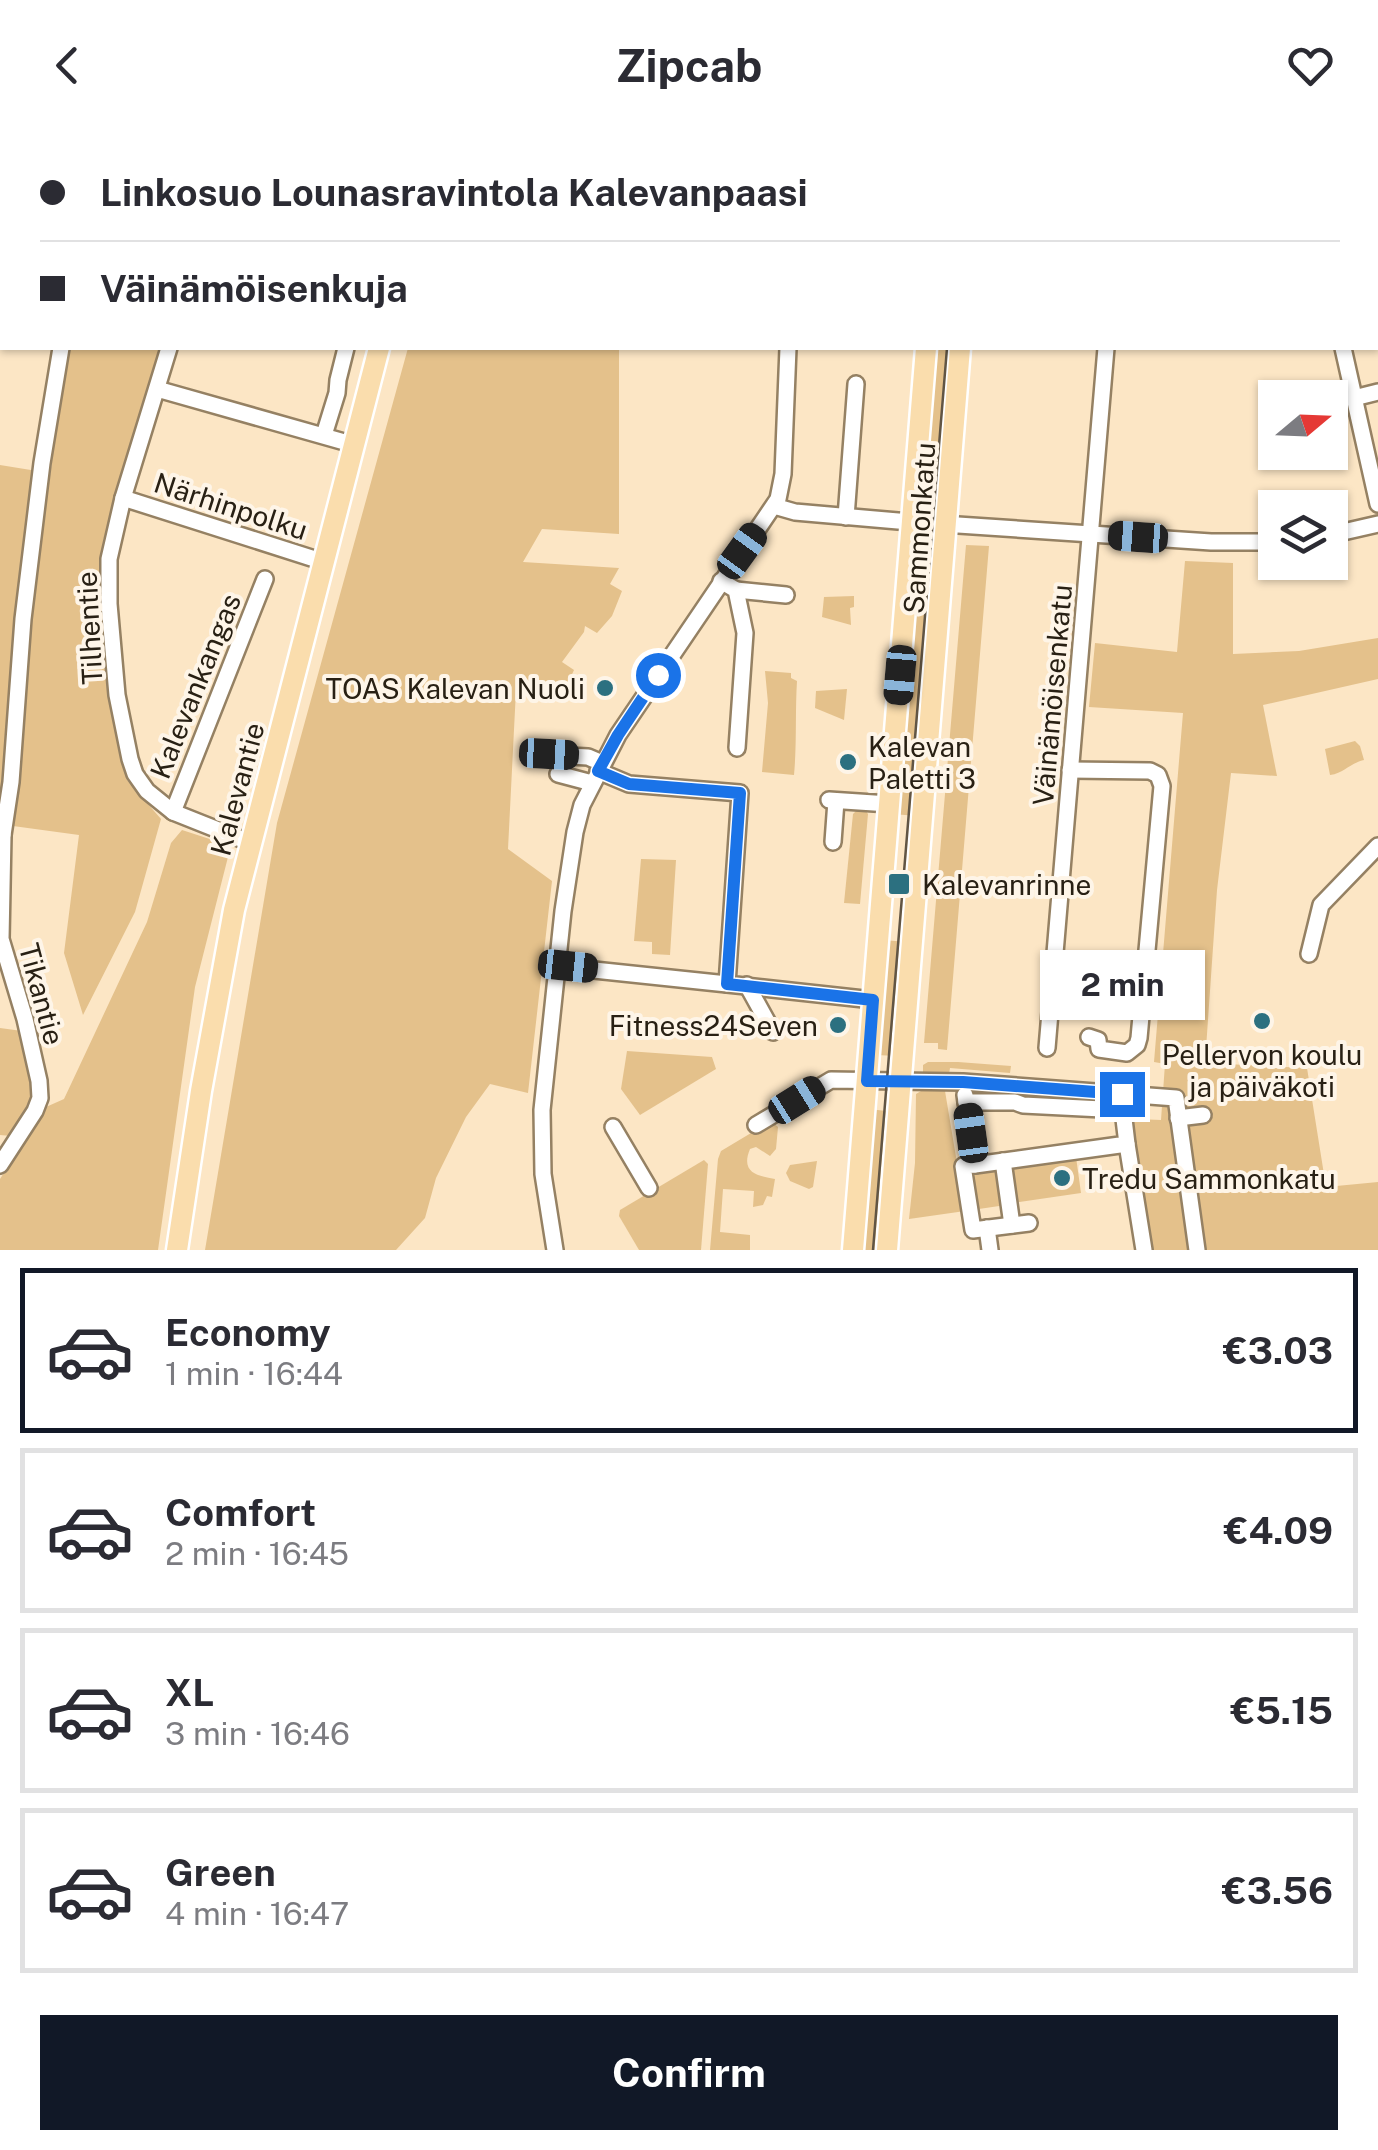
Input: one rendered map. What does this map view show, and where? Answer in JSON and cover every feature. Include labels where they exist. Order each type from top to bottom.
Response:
[{"type":"main road","name":"Kalevantie","points":[[177,1250],[234,910],[378,350]]},
{"type":"main road","name":"Sammonkatu","points":[[887,1250],[883,1081],[873,1000],[926,350]]},
{"type":"main road","name":"Sammonkatu","points":[[853,1250],[883,1081],[946,523],[960,350]]},
{"type":"street","name":"Tikantie","points":[[0,1166],[40,1098],[28,1030],[1,939],[2,830],[10,782],[23,618],[61,350]]},
{"type":"street","name":"Tilhentie","points":[[167,350],[109,559],[117,695],[136,774],[147,791],[173,812],[251,843]]},
{"type":"street","points":[[324,436],[346,350]]},
{"type":"street","points":[[555,1250],[541,1132],[547,1045],[574,832],[582,804],[618,735],[780,493],[788,350]]},
{"type":"street","name":"Väinämöisenkatu","points":[[1047,1048],[1106,350]]},
{"type":"street","points":[[1343,350],[1377,493]]},
{"type":"street","points":[[846,517],[856,384]]},
{"type":"street","points":[[157,389],[355,444]]},
{"type":"street","points":[[1354,398],[1378,392]]},
{"type":"street","name":"Närhinpolku","points":[[123,498],[324,562]]},
{"type":"street","points":[[774,506],[794,512],[912,522],[1258,542]]},
{"type":"street","points":[[1348,531],[1378,524]]},
{"type":"street","name":"Kalevankangas","points":[[173,812],[264,579]]},
{"type":"street","points":[[721,581],[736,590],[786,595]]},
{"type":"street","points":[[736,590],[745,633],[738,748]]},
{"type":"street","points":[[549,754],[588,757],[597,772]]},
{"type":"street","points":[[1070,770],[1150,771],[1158,775],[1162,786],[1139,1038],[1127,1053],[1099,1050],[1098,1040],[1089,1036]]},
{"type":"street","points":[[558,774],[597,772],[629,784],[740,793],[727,984]]},
{"type":"street","points":[[834,842],[832,801],[889,804]]},
{"type":"street","points":[[1309,954],[1321,904],[1378,846]]},
{"type":"street","points":[[556,966],[873,1000]]},
{"type":"street","points":[[746,986],[773,1032]]},
{"type":"street","points":[[756,1125],[831,1080],[963,1082],[1122,1102]]},
{"type":"street","points":[[963,1082],[976,1164]]},
{"type":"street","points":[[966,1102],[1122,1102],[1141,1095],[1176,1098],[1197,1250]]},
{"type":"street","points":[[1122,1102],[1144,1250]]},
{"type":"street","points":[[1178,1118],[1203,1115]]},
{"type":"street","points":[[613,1126],[649,1188]]},
{"type":"street","points":[[990,1250],[980,1229],[964,1166],[1127,1144]]},
{"type":"street","points":[[1002,1161],[1012,1225]]},
{"type":"street","points":[[980,1229],[1030,1222]]},
{"type":"shaded area","points":[[68,350],[159,350],[103,541],[100,596],[109,689],[127,780],[161,819],[135,912],[83,1015],[64,953],[79,835],[13,826],[30,616]]},
{"type":"shaded area","points":[[407,350],[619,350],[619,534],[542,529],[523,562],[619,568],[610,584],[622,591],[612,616],[597,633],[585,626],[562,662],[574,670],[564,691],[516,690],[508,849],[552,881],[528,1093],[490,1084],[466,1117],[436,1178],[425,1218],[396,1250],[205,1250],[277,823]]},
{"type":"shaded area","points":[[931,350],[956,350],[944,494],[922,491]]},
{"type":"shaded area","points":[[0,465],[37,471],[5,781],[0,789]]},
{"type":"shaded area","points":[[966,545],[989,546],[947,1050],[938,1049],[938,1043],[924,1043]]},
{"type":"shaded area","points":[[915,554],[938,557],[918,816],[892,814]]},
{"type":"shaded area","points":[[1185,561],[1233,563],[1233,654],[1299,651],[1378,638],[1378,679],[1263,705],[1277,776],[1231,773],[1217,890],[1205,1063],[1307,1068],[1326,1187],[1378,1182],[1378,1250],[1148,1250],[1129,1121],[1131,1110],[1137,1119],[1161,1120],[1165,1064],[1154,1062],[1183,713],[1089,707],[1095,643],[1177,652]]},
{"type":"shaded area","points":[[854,596],[851,625],[822,617],[824,597]]},
{"type":"shaded area","points":[[765,671],[791,673],[797,681],[794,775],[762,772],[768,703]]},
{"type":"shaded area","points":[[847,689],[844,720],[815,708],[816,691]]},
{"type":"shaded area","points":[[1355,741],[1364,760],[1330,775],[1325,749]]},
{"type":"shaded area","points":[[857,810],[868,814],[860,904],[844,903],[853,814]]},
{"type":"shaded area","points":[[182,830],[225,844],[229,853],[195,987],[158,1250],[0,1250],[0,1179],[46,1107],[64,1099],[147,922],[171,843]]},
{"type":"shaded area","points":[[641,859],[676,860],[670,955],[652,954],[652,942],[634,941]]},
{"type":"shaded area","points":[[883,940],[908,942],[897,1056],[876,1055]]},
{"type":"shaded area","points":[[0,1028],[22,1031],[35,1093],[33,1106],[11,1136],[0,1135]]},
{"type":"shaded area","points":[[627,1051],[712,1057],[716,1069],[640,1115],[621,1089]]},
{"type":"shaded area","points":[[928,1062],[1011,1066],[1010,1073],[950,1068],[949,1074],[923,1074],[923,1065]]},
{"type":"shaded area","points":[[945,1091],[965,1211],[909,1219],[916,1094]]},
{"type":"shaded area","points":[[869,1109],[895,1112],[884,1250],[857,1250]]},
{"type":"shaded area","points":[[771,1121],[778,1127],[776,1149],[770,1156],[756,1147],[750,1149],[747,1163],[757,1175],[775,1179],[772,1197],[767,1196],[763,1205],[753,1207],[754,1191],[723,1189],[720,1232],[750,1235],[750,1250],[710,1250],[721,1151]]},
{"type":"shaded area","points":[[1076,1157],[1081,1193],[1012,1203],[1008,1166]]},
{"type":"shaded area","points":[[704,1160],[708,1164],[701,1250],[639,1250],[619,1216],[620,1210]]},
{"type":"shaded area","points":[[817,1161],[813,1187],[790,1181],[786,1173],[790,1165]]},
{"type":"shaded area","points":[[1000,1167],[1006,1205],[972,1210],[966,1172]]},
{"type":"tram line","points":[[873,1250],[947,350]]},
{"type":"place","name":"TOAS Kalevan Nuoli","points":[[605,688]]},
{"type":"place","name":"Kalevan Paletti 3","points":[[848,762]]},
{"type":"place","name":"Kalevanrinne","points":[[899,884]]},
{"type":"place","name":"Pellervon koulu ja päiväkoti","points":[[1262,1021]]},
{"type":"place","name":"Fitness24Seven","points":[[838,1025]]},
{"type":"place","name":"Tredu Sammonkatu","points":[[1062,1178]]},
{"type":"route","points":[[658,675],[598,771],[629,784],[740,793],[727,984],[873,1000],[867,1081],[963,1082],[1122,1094]]}]
